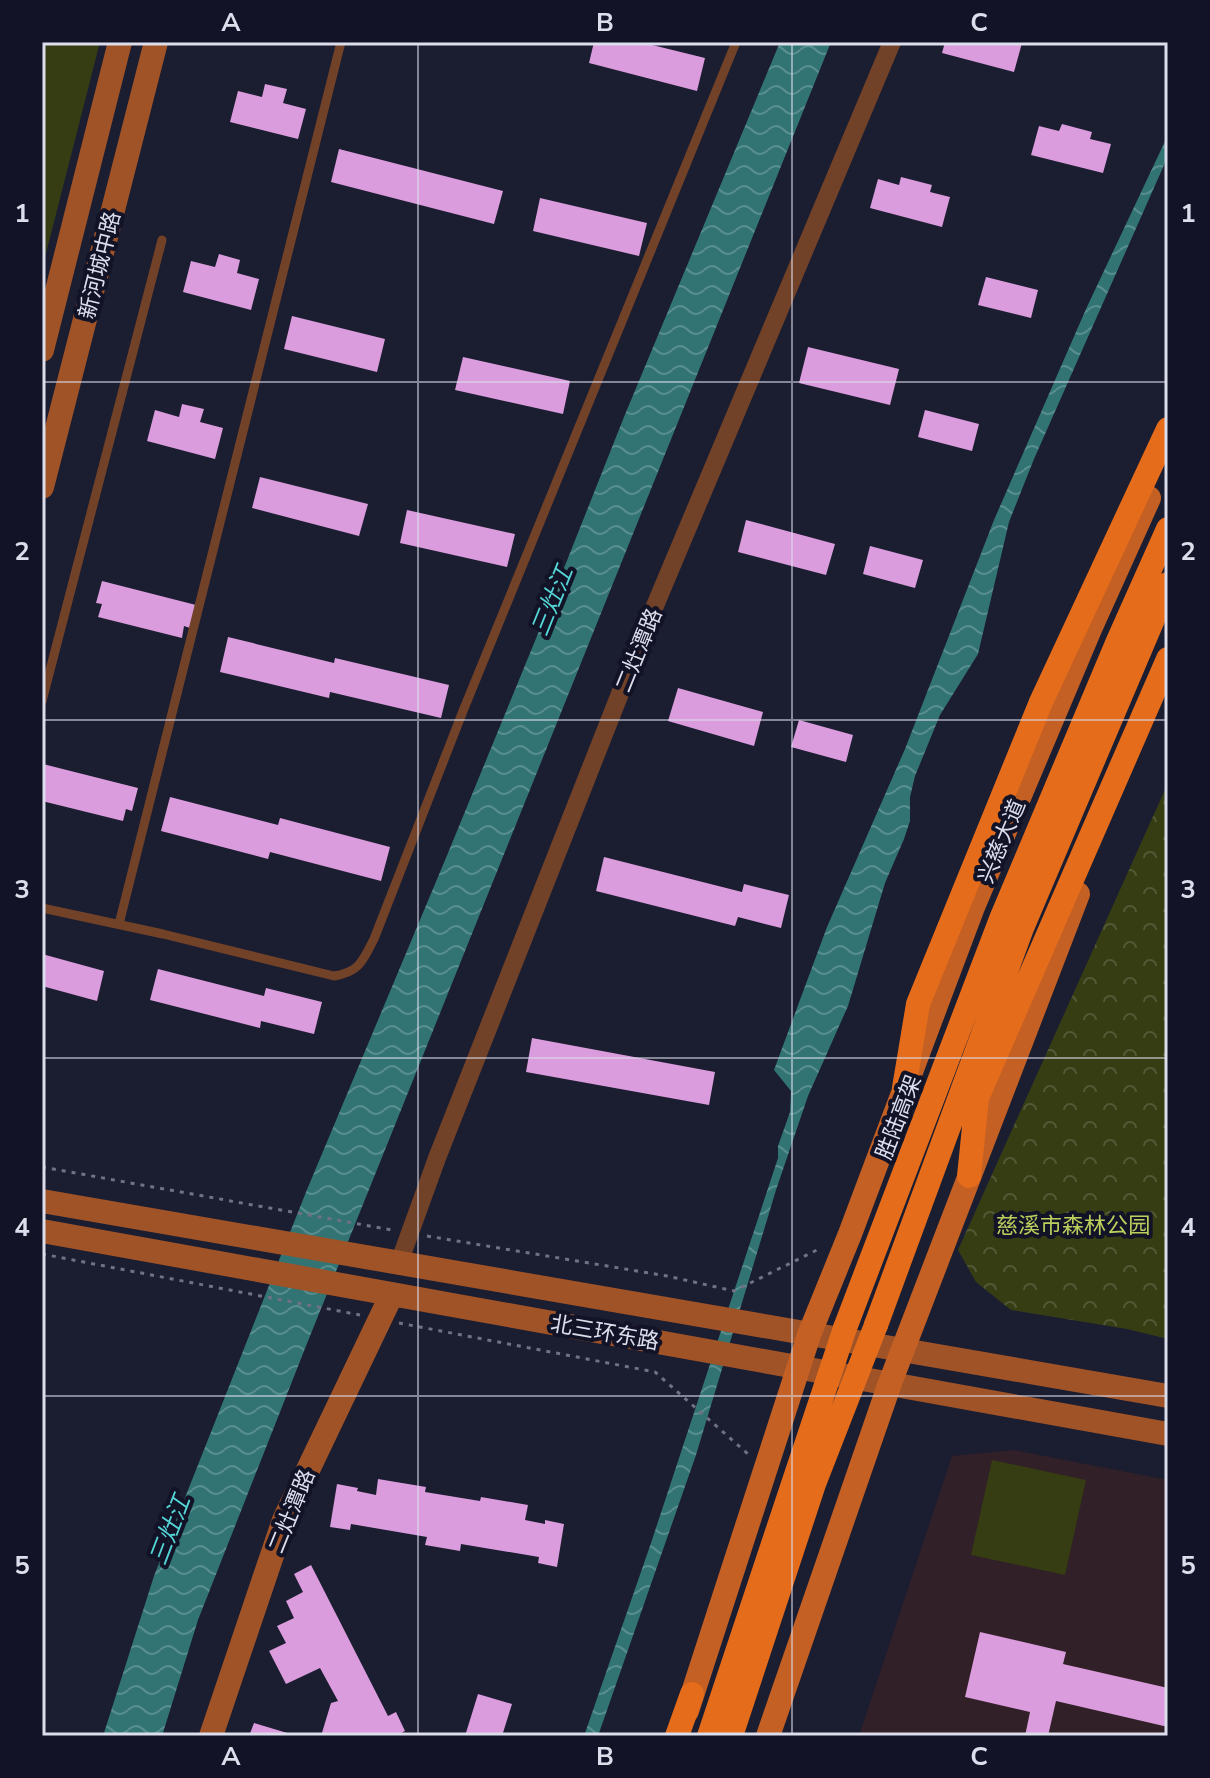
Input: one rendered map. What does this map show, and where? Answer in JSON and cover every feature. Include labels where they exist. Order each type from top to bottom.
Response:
[{"type":"highway","points":[[904,1088],[918,1004],[1041,702],[1168,429]]},
{"type":"highway","name":"胜陆高架","points":[[709,1736],[845,1328],[1001,919],[1168,529]]},
{"type":"highway","points":[[731,1736],[814,1484],[865,1356],[1022,928],[1168,584]]},
{"type":"highway","points":[[969,1176],[977,1098],[1168,659]]},
{"type":"highway","points":[[678,1736],[692,1694]]},
{"type":"main road","name":"新河城中路","points":[[42,350],[120,42]]},
{"type":"main road","name":"新河城中路","points":[[42,487],[156,42]]},
{"type":"main road","name":"兴慈大道","points":[[692,1694],[809,1335],[973,907],[1090,629],[1168,454]]},
{"type":"main road","points":[[768,1736],[902,1351],[1136,742],[1168,675]]},
{"type":"main road","name":"北三环东路","points":[[42,1201],[1168,1396]]},
{"type":"main road","name":"北三环东路","points":[[42,1231],[1168,1434]]},
{"type":"main road","name":"二灶潭路","points":[[211,1736],[284,1520],[392,1294]]},
{"type":"street","name":"二灶潭路","points":[[399,1263],[649,620],[892,42]]},
{"type":"lane","points":[[119,924],[341,42]]},
{"type":"lane","points":[[42,908],[334,976],[347,974],[361,964],[374,939],[469,697],[736,42]]},
{"type":"lane","points":[[42,701],[162,240]]},
{"type":"path","points":[[42,1167],[667,1276],[734,1291],[850,1234]]},
{"type":"path","points":[[42,1254],[364,1316]]},
{"type":"path","points":[[395,1322],[655,1372],[765,1469]]},
{"type":"shaded area","points":[[1014,1450],[1168,1480],[1168,1736],[859,1736],[952,1456]]},
{"type":"green space","points":[[42,42],[100,42],[42,269]]},
{"type":"green space","name":"慈溪市森林公园","points":[[1168,783],[1168,1339],[1011,1310],[976,1282],[958,1250]]},
{"type":"green space","points":[[992,1460],[1086,1480],[1065,1575],[971,1555]]},
{"type":"water","name":"三灶江","points":[[780,42],[831,42],[306,1346],[198,1620],[162,1736],[103,1736],[154,1576],[306,1192]]},
{"type":"water","points":[[1168,135],[1168,156],[1009,522],[978,654],[940,715],[915,776],[910,797],[910,821],[885,883],[848,1006],[808,1096],[776,1190],[696,1455],[598,1736],[584,1736],[778,1158],[778,1146],[790,1112],[791,1091],[774,1070],[827,927],[905,749],[994,520],[1086,309]]},
{"type":"building","points":[[594,42],[640,42],[705,58],[697,91],[589,63]]},
{"type":"building","points":[[945,42],[1022,43],[1014,72],[942,53]]},
{"type":"building","points":[[265,84],[287,89],[283,103],[306,109],[298,139],[230,122],[238,91],[262,97]]},
{"type":"building","points":[[1062,124],[1092,132],[1090,139],[1111,144],[1103,173],[1031,155],[1039,126],[1059,131]]},
{"type":"building","points":[[339,149],[503,191],[494,224],[331,182]]},
{"type":"building","points":[[901,177],[932,185],[930,192],[950,197],[942,227],[870,208],[878,179],[899,185]]},
{"type":"building","points":[[540,198],[647,223],[639,256],[533,231]]},
{"type":"building","points":[[219,254],[240,260],[237,273],[259,279],[251,310],[183,292],[191,261],[215,267]]},
{"type":"building","points":[[986,277],[1038,290],[1031,318],[978,305]]},
{"type":"building","points":[[292,316],[385,339],[377,372],[284,349]]},
{"type":"building","points":[[808,347],[899,369],[890,405],[799,383]]},
{"type":"building","points":[[463,357],[570,381],[563,414],[455,390]]},
{"type":"building","points":[[182,404],[204,409],[200,422],[223,428],[215,459],[147,441],[155,410],[179,417]]},
{"type":"building","points":[[925,410],[979,424],[972,451],[918,437]]},
{"type":"building","points":[[260,477],[368,504],[359,536],[252,508]]},
{"type":"building","points":[[407,510],[515,534],[507,567],[400,543]]},
{"type":"building","points":[[746,520],[835,544],[826,575],[738,552]]},
{"type":"building","points":[[870,546],[923,560],[915,588],[863,574]]},
{"type":"building","points":[[102,581],[196,605],[190,628],[184,626],[182,638],[98,617],[102,604],[96,603]]},
{"type":"building","points":[[228,637],[334,663],[335,658],[449,685],[441,718],[330,692],[329,698],[220,672]]},
{"type":"building","points":[[678,688],[763,712],[754,746],[668,721]]},
{"type":"building","points":[[799,720],[853,735],[846,762],[791,747]]},
{"type":"building","points":[[43,764],[138,788],[132,811],[126,809],[123,821],[42,801]]},
{"type":"building","points":[[170,797],[278,825],[280,818],[390,847],[381,881],[270,852],[268,859],[161,831]]},
{"type":"building","points":[[604,857],[742,892],[744,884],[789,895],[781,928],[738,917],[735,926],[596,891]]},
{"type":"building","points":[[42,954],[104,971],[97,1001],[42,986]]},
{"type":"building","points":[[158,969],[264,996],[266,988],[322,1002],[314,1034],[261,1021],[260,1028],[150,1000]]},
{"type":"building","points":[[532,1038],[715,1072],[709,1105],[526,1072]]},
{"type":"building","points":[[378,1479],[426,1487],[425,1492],[528,1505],[525,1520],[564,1524],[557,1567],[538,1563],[539,1557],[461,1544],[460,1551],[425,1545],[427,1537],[351,1524],[350,1530],[330,1527],[337,1484],[376,1495]]},
{"type":"building","points":[[311,1565],[388,1716],[396,1712],[405,1731],[396,1736],[321,1736],[331,1703],[338,1701],[320,1668],[286,1684],[269,1651],[286,1643],[277,1626],[294,1618],[286,1601],[303,1592],[294,1574]]},
{"type":"building","points":[[980,1632],[1066,1652],[1063,1664],[1168,1688],[1168,1727],[1056,1701],[1048,1736],[1025,1736],[1030,1712],[965,1697]]},
{"type":"building","points":[[478,1694],[512,1704],[502,1736],[465,1736]]},
{"type":"building","points":[[254,1723],[294,1735],[249,1736]]}]
